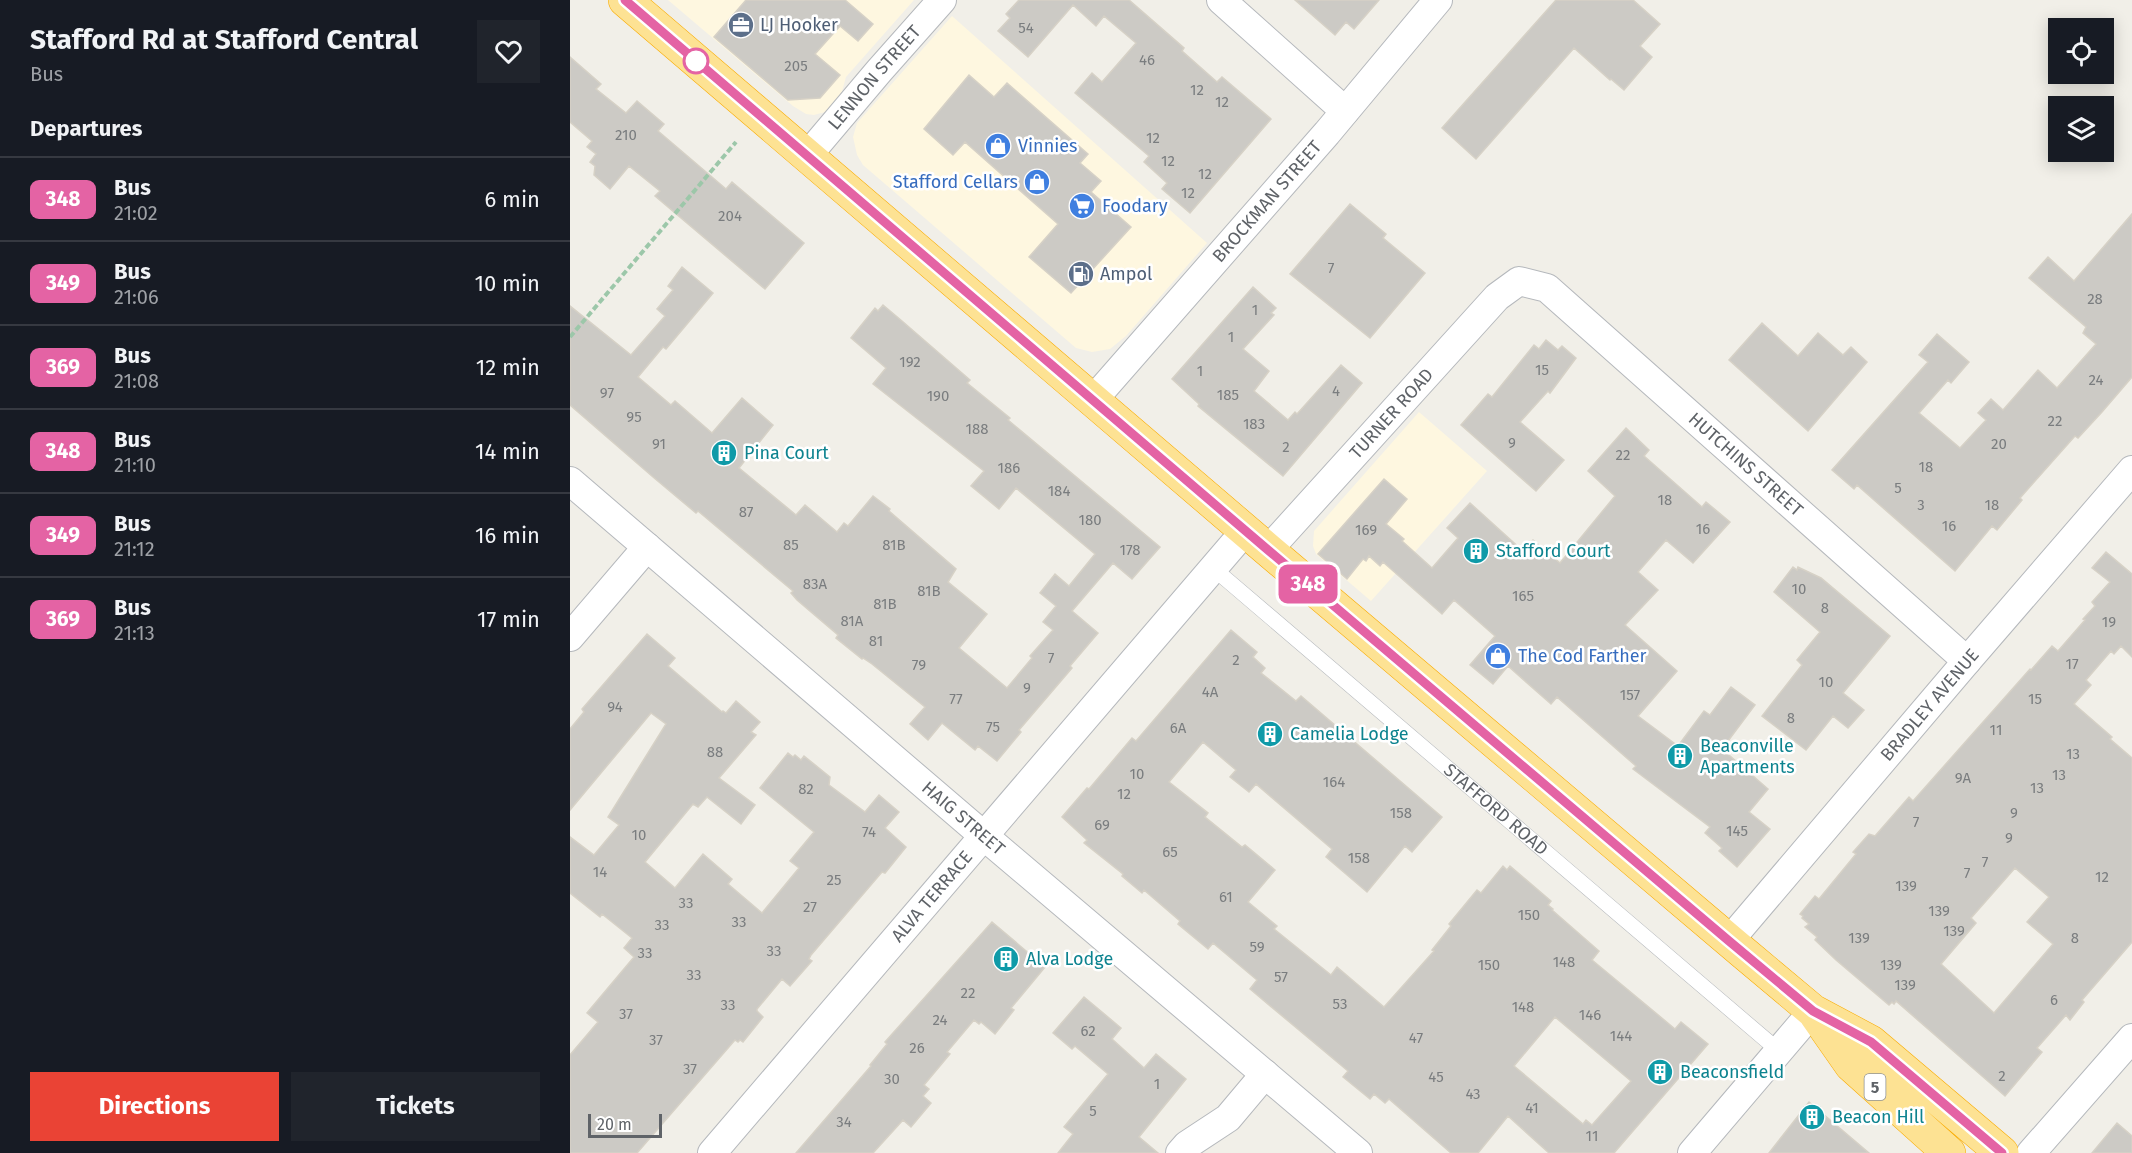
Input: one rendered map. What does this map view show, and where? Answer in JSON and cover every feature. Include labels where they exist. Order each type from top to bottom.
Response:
[{"type":"highway","name":"5","points":[[625,0],[1729,941],[1813,1011],[1871,1042],[2002,1153]]},
{"type":"highway","name":"5","points":[[1813,1011],[1851,1065],[1949,1153]]},
{"type":"street","points":[[1221,0],[1345,111]]},
{"type":"street","name":"BROCKMAN STREET","points":[[1093,400],[1290,177],[1438,0]]},
{"type":"street","name":"LENNON STREET","points":[[808,155],[938,1]]},
{"type":"street","name":"TURNER ROAD","points":[[1257,540],[1497,297],[1519,281]]},
{"type":"street","name":"HUTCHINS STREET","points":[[1519,281],[1547,288],[1967,661]]},
{"type":"street","name":"BRADLEY AVENUE","points":[[1729,941],[2132,470]]},
{"type":"street","name":"HAIG STREET","points":[[570,481],[1358,1153]]},
{"type":"street","name":"ALVA TERRACE","points":[[712,1153],[1213,568],[1257,540]]},
{"type":"street","points":[[570,637],[646,547]]},
{"type":"street","points":[[1692,1153],[1813,1011]]},
{"type":"street","points":[[2031,1153],[2132,1038]]},
{"type":"street","points":[[1180,1153],[1187,1145],[1228,1118],[1265,1074]]},
{"type":"street","points":[[1215,1153],[1228,1118]]},
{"type":"lane","name":"STAFFORD ROAD","points":[[1213,568],[1779,1052]]},
{"type":"path","points":[[570,337],[736,142]]},
{"type":"shaded area","points":[[668,0],[914,0],[846,77],[841,95],[829,111],[814,115],[806,114],[793,106]]},
{"type":"shaded area","points":[[952,16],[1207,243],[1126,336],[1110,349],[1092,352],[1076,348],[863,165],[857,155],[853,137],[857,123]]},
{"type":"shaded area","points":[[1419,412],[1487,471],[1371,601],[1316,554],[1313,546],[1314,531]]},
{"type":"building","points":[[746,0],[845,0],[873,24],[858,41],[840,26],[815,54],[840,75],[820,98],[788,100],[714,37]]},
{"type":"building","points":[[1019,0],[1129,0],[1184,48],[1182,51],[1217,82],[1222,77],[1271,119],[1190,213],[1162,189],[1167,183],[1144,162],[1149,156],[1075,93],[1092,73],[1102,82],[1136,43],[1104,16],[1096,26],[1073,5],[1028,57],[998,31],[1010,18],[1006,14]]},
{"type":"building","points":[[1295,0],[1379,0],[1354,29],[1346,22],[1335,35]]},
{"type":"building","points":[[1556,0],[1633,0],[1660,24],[1640,46],[1652,57],[1624,90],[1574,48],[1476,159],[1442,128]]},
{"type":"building","points":[[570,57],[601,84],[596,89],[626,113],[637,101],[664,124],[658,131],[726,189],[732,182],[804,243],[765,289],[655,196],[660,191],[629,166],[610,189],[594,175],[595,166],[590,162],[596,154],[587,147],[592,141],[570,122]]},
{"type":"building","points":[[969,75],[994,97],[1007,83],[1088,154],[1080,163],[1101,181],[1091,192],[1131,227],[1071,293],[1029,257],[1058,224],[965,142],[953,155],[924,129]]},
{"type":"building","points":[[1350,204],[1386,234],[1383,238],[1425,273],[1370,338],[1290,274]]},
{"type":"building","points":[[2132,214],[2132,377],[2078,438],[2075,436],[2020,498],[2022,500],[1997,530],[1992,526],[1955,571],[1857,485],[1854,489],[1832,470],[1928,362],[1919,355],[1937,334],[1969,362],[1951,383],[1948,380],[1919,413],[1960,448],[1986,420],[1978,413],[1991,399],[2003,410],[2038,370],[2057,388],[2096,344],[2083,333],[2086,327],[2029,278],[2048,257],[2074,281]]},
{"type":"building","points":[[682,267],[713,293],[666,349],[663,347],[638,377],[671,405],[675,401],[712,433],[742,398],[773,425],[739,468],[796,515],[805,505],[837,532],[844,523],[848,526],[873,496],[890,509],[889,511],[956,569],[948,582],[987,614],[959,648],[1007,688],[1032,658],[1030,656],[1053,630],[1043,622],[1056,606],[1040,593],[1055,574],[1069,586],[1095,554],[1016,488],[999,509],[971,486],[984,471],[873,384],[886,368],[851,338],[875,308],[878,311],[883,305],[970,380],[967,383],[1010,418],[1008,420],[1160,547],[1132,579],[1113,563],[1072,611],[1098,633],[1070,666],[1072,668],[1019,730],[1021,732],[997,761],[978,746],[975,750],[942,723],[928,740],[910,724],[925,707],[836,638],[838,635],[797,600],[791,593],[793,591],[698,511],[696,513],[570,405],[570,306],[631,355],[665,316],[657,309],[673,290],[668,286]]},
{"type":"building","points":[[1253,287],[1276,308],[1271,313],[1274,315],[1243,349],[1269,371],[1254,391],[1288,420],[1295,412],[1297,414],[1341,365],[1362,383],[1283,476],[1198,406],[1199,404],[1172,379]]},
{"type":"building","points":[[1762,323],[1798,356],[1818,333],[1843,355],[1851,347],[1867,362],[1808,431],[1729,360]]},
{"type":"building","points":[[1546,340],[1558,350],[1562,346],[1576,358],[1550,393],[1548,391],[1520,422],[1564,460],[1536,491],[1461,425],[1488,394],[1492,397],[1534,345],[1539,349]]},
{"type":"building","points":[[1626,428],[1649,450],[1644,456],[1702,507],[1706,502],[1730,522],[1693,563],[1666,540],[1638,572],[1658,590],[1625,625],[1677,671],[1638,716],[1678,746],[1704,711],[1710,715],[1731,687],[1755,705],[1722,749],[1768,789],[1749,812],[1770,829],[1737,867],[1719,851],[1722,848],[1705,833],[1710,827],[1633,769],[1636,766],[1557,697],[1551,704],[1508,666],[1493,684],[1470,665],[1495,636],[1454,600],[1442,614],[1383,562],[1380,566],[1369,556],[1366,561],[1363,559],[1347,579],[1318,554],[1384,479],[1407,499],[1386,524],[1432,568],[1458,538],[1447,528],[1470,503],[1523,551],[1533,540],[1560,563],[1615,496],[1588,471]]},
{"type":"building","points":[[2106,552],[2132,574],[2132,657],[2121,646],[2114,654],[2111,651],[2086,680],[2091,685],[2074,704],[2132,758],[2132,942],[2082,1000],[2084,1002],[2070,1020],[2066,1015],[2037,1048],[2042,1052],[2005,1096],[1896,1001],[1889,1005],[1836,960],[1815,940],[1817,937],[1805,927],[1809,924],[1800,914],[1815,896],[1819,899],[1856,854],[1853,852],[1869,834],[1875,836],[1909,797],[1913,801],[2030,669],[2052,646],[2058,651],[2085,620],[2083,619],[2095,606],[2092,602],[2110,582],[2092,568]],"holes":[[[2015,868],[2049,897],[2027,922],[2053,944],[1994,1013],[1941,964],[1976,923],[1971,918]]]},
{"type":"building","points":[[1793,567],[1797,570],[1798,567],[1821,578],[1890,636],[1843,693],[1864,710],[1848,728],[1833,716],[1806,750],[1762,716],[1802,665],[1797,660],[1820,632],[1774,592]]},
{"type":"building","points":[[1231,630],[1257,652],[1253,657],[1265,668],[1261,673],[1296,701],[1301,696],[1442,817],[1412,852],[1405,846],[1367,892],[1326,857],[1332,849],[1256,784],[1249,792],[1230,777],[1236,770],[1203,742],[1169,782],[1208,813],[1205,817],[1242,847],[1245,845],[1275,870],[1248,902],[1277,926],[1274,929],[1331,975],[1337,967],[1384,1007],[1434,951],[1432,950],[1451,926],[1449,924],[1477,890],[1481,893],[1503,866],[1507,870],[1510,866],[1551,901],[1548,905],[1552,910],[1599,951],[1592,960],[1675,1029],[1681,1022],[1708,1044],[1614,1153],[1549,1153],[1508,1116],[1478,1153],[1451,1153],[1389,1099],[1385,1103],[1374,1094],[1370,1099],[1343,1077],[1348,1071],[1250,989],[1257,980],[1213,943],[1208,949],[1178,924],[1180,921],[1144,890],[1142,893],[1122,876],[1123,874],[1084,843],[1087,840],[1062,817],[1132,738],[1136,741]],"holes":[[[1555,1017],[1631,1081],[1592,1125],[1586,1120],[1583,1124],[1514,1066]]]},
{"type":"building","points":[[647,634],[675,658],[668,666],[722,712],[726,713],[736,701],[760,722],[751,732],[756,735],[719,778],[755,805],[741,824],[707,797],[698,807],[693,804],[645,862],[675,888],[703,854],[732,879],[728,884],[762,913],[799,868],[790,861],[814,832],[760,788],[788,753],[801,760],[804,756],[830,777],[829,785],[865,812],[879,795],[899,812],[885,828],[906,847],[811,955],[809,959],[812,961],[790,986],[782,979],[757,1009],[763,1017],[743,1042],[735,1040],[637,1153],[570,1153],[570,1055],[598,1022],[587,1013],[634,957],[624,948],[632,938],[602,914],[600,917],[570,893],[570,837],[594,855],[619,825],[608,817],[666,724],[651,713],[570,810],[570,729],[584,712],[582,709]]},
{"type":"building","points":[[992,922],[1045,967],[1011,1008],[1014,1010],[995,1034],[981,1022],[979,1024],[974,1020],[947,1052],[950,1054],[924,1085],[929,1089],[923,1096],[931,1103],[911,1127],[903,1120],[873,1153],[796,1153],[871,1066],[887,1044],[885,1042]]},
{"type":"building","points":[[1084,997],[1121,1028],[1112,1039],[1144,1068],[1156,1054],[1186,1079],[1139,1137],[1158,1153],[1058,1153],[1073,1134],[1064,1127],[1108,1074],[1075,1046],[1072,1049],[1053,1033]]},
{"type":"building","name":"Beacon Hill","points":[[1809,1102],[1869,1153],[1769,1153]]},
{"type":"building","points":[[2117,1123],[2132,1136],[2132,1153],[2092,1153]]},
{"type":"bus line","name":"348","points":[[625,0],[1729,941],[1813,1011],[1871,1042],[2002,1153]]},
{"type":"place","name":"LJ Hooker","points":[[741,25]]},
{"type":"place","name":"Vinnies","points":[[998,146]]},
{"type":"place","name":"Stafford Cellars","points":[[1037,182]]},
{"type":"place","name":"Foodary","points":[[1082,206]]},
{"type":"place","name":"Ampol","points":[[1081,274]]},
{"type":"place","name":"Pina Court","points":[[724,453]]},
{"type":"place","name":"Stafford Court","points":[[1476,551]]},
{"type":"place","name":"The Cod Farther","points":[[1498,656]]},
{"type":"place","name":"Camelia Lodge","points":[[1270,734]]},
{"type":"place","name":"Beaconville Apartments","points":[[1680,756]]},
{"type":"place","name":"Alva Lodge","points":[[1006,959]]},
{"type":"place","name":"Beaconsfield","points":[[1660,1072]]},
{"type":"place","name":"Beacon Hill","points":[[1812,1117]]}]
